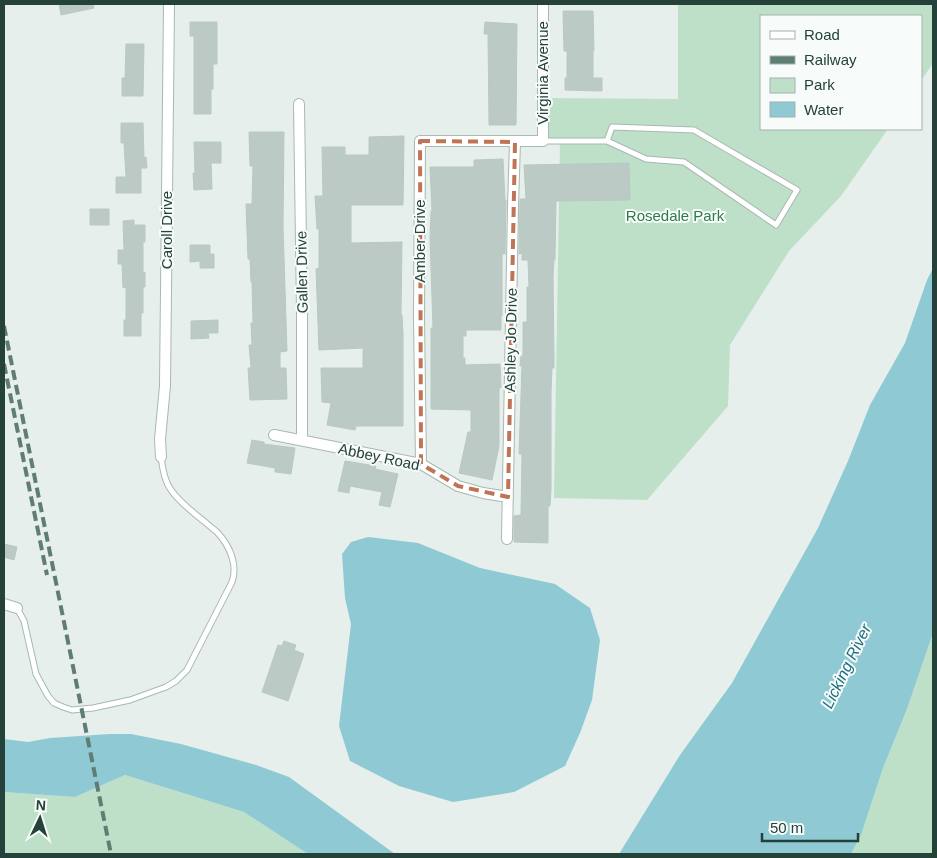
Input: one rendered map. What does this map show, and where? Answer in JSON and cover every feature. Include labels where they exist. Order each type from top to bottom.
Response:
[{"type":"street","name":"Caroll Drive","points":[[161,457],[160,439],[165,386],[169,4]]},
{"type":"street","name":"Virginia Avenue","points":[[543,4],[543,141]]},
{"type":"street","name":"Gallen Drive","points":[[299,104],[302,440]]},
{"type":"street","name":"Amber Drive","points":[[421,464],[419,317],[420,142],[543,141]]},
{"type":"street","name":"Ashley Jo Drive","points":[[508,539],[515,142]]},
{"type":"street","name":"Abbey Road","points":[[274,436],[421,464],[458,486],[508,497]]},
{"type":"street","points":[[4,604],[17,608]]},
{"type":"lane","points":[[543,141],[607,140],[646,159],[684,162],[776,225],[797,190],[694,130],[612,127],[607,140]]},
{"type":"lane","points":[[17,608],[24,621],[36,674],[48,696],[54,703],[63,707],[72,710],[106,706],[130,700],[166,687],[176,681],[187,670],[232,582],[235,567],[232,556],[217,532],[173,493],[167,483],[161,457]]},
{"type":"highlighted area","points":[[420,141],[515,142],[508,497],[458,486],[421,464]]},
{"type":"green space","name":"Rosedale Park","points":[[678,4],[933,4],[933,63],[922,80],[922,15],[760,15],[760,130],[887,130],[841,196],[789,251],[730,345],[728,406],[647,500],[554,498],[560,142],[543,141],[542,98],[678,99]]},
{"type":"green space","points":[[933,633],[933,854],[851,854],[861,835],[883,768],[907,709]]},
{"type":"green space","points":[[125,775],[244,812],[308,854],[4,854],[4,792],[75,797]]},
{"type":"water","name":"Licking River","points":[[933,268],[933,633],[907,709],[883,768],[861,835],[851,854],[619,854],[680,755],[732,683],[818,528],[848,461],[870,405],[905,343]]},
{"type":"water","points":[[368,537],[418,543],[480,568],[555,584],[590,608],[600,640],[592,700],[565,766],[514,792],[453,802],[399,786],[350,761],[339,726],[351,624],[345,598],[342,554],[351,542]]},
{"type":"water","points":[[131,734],[181,744],[256,765],[289,777],[395,854],[308,854],[244,812],[125,775],[75,797],[4,792],[4,739],[28,742],[50,738]]},
{"type":"building","points":[[59,4],[93,4],[94,8],[61,15]]},
{"type":"building","points":[[563,11],[593,11],[593,78],[602,78],[602,91],[565,90],[567,51],[564,51]]},
{"type":"building","points":[[190,22],[217,22],[217,64],[213,64],[211,114],[194,114],[194,36],[190,36]]},
{"type":"building","points":[[485,22],[517,24],[516,125],[489,125],[488,34],[484,34]]},
{"type":"building","points":[[126,44],[144,44],[143,96],[122,96],[122,78],[125,78]]},
{"type":"building","points":[[121,123],[143,123],[144,158],[146,157],[147,168],[141,168],[141,193],[116,193],[116,177],[126,177],[124,143],[121,143]]},
{"type":"building","points":[[249,132],[284,132],[283,226],[287,351],[280,352],[280,368],[286,368],[287,399],[250,400],[248,368],[251,368],[249,345],[252,345],[251,323],[253,323],[246,204],[252,204],[253,166],[250,166]]},
{"type":"building","points":[[404,136],[403,205],[351,205],[351,243],[402,242],[403,426],[356,426],[355,430],[327,425],[331,403],[322,402],[321,368],[363,368],[363,348],[319,350],[316,269],[319,268],[319,229],[317,229],[315,196],[323,196],[322,147],[345,147],[345,155],[369,155],[369,137]]},
{"type":"building","points":[[194,142],[221,142],[221,163],[211,163],[212,189],[194,190]]},
{"type":"building","points":[[503,159],[506,200],[505,254],[502,254],[501,330],[466,330],[466,336],[463,336],[463,358],[465,358],[465,365],[500,364],[499,446],[492,480],[459,473],[468,432],[471,432],[471,410],[431,409],[431,328],[433,328],[430,167],[474,167],[474,160]]},
{"type":"building","points":[[629,163],[630,200],[556,201],[553,276],[554,368],[552,368],[551,392],[551,489],[550,506],[548,506],[548,543],[514,542],[514,516],[521,515],[522,454],[519,454],[522,366],[520,366],[521,356],[523,356],[523,322],[527,322],[527,287],[529,287],[528,260],[522,260],[522,253],[519,254],[520,199],[526,199],[524,165]]},
{"type":"building","points":[[90,209],[109,209],[109,225],[90,225]]},
{"type":"building","points":[[134,220],[134,225],[145,225],[145,242],[143,242],[145,287],[143,287],[143,313],[141,313],[141,336],[124,336],[126,287],[123,288],[122,264],[118,264],[118,250],[124,250],[123,221]]},
{"type":"building","points":[[190,245],[210,245],[210,254],[214,254],[214,268],[200,268],[200,261],[190,262]]},
{"type":"building","points":[[218,320],[218,333],[208,333],[209,338],[191,339],[191,321]]},
{"type":"building","points":[[252,440],[264,442],[264,444],[295,448],[291,474],[275,472],[275,468],[247,463]]},
{"type":"building","points":[[345,461],[376,466],[375,469],[398,474],[390,507],[379,505],[382,492],[350,486],[349,493],[338,491]]},
{"type":"building","points":[[4,544],[17,547],[14,560],[4,557]]},
{"type":"building","points":[[284,641],[296,645],[294,650],[304,654],[288,701],[262,692],[278,645],[282,646]]},
{"type":"railway","points":[[4,326],[111,854]]},
{"type":"railway","points":[[4,364],[47,575]]}]
